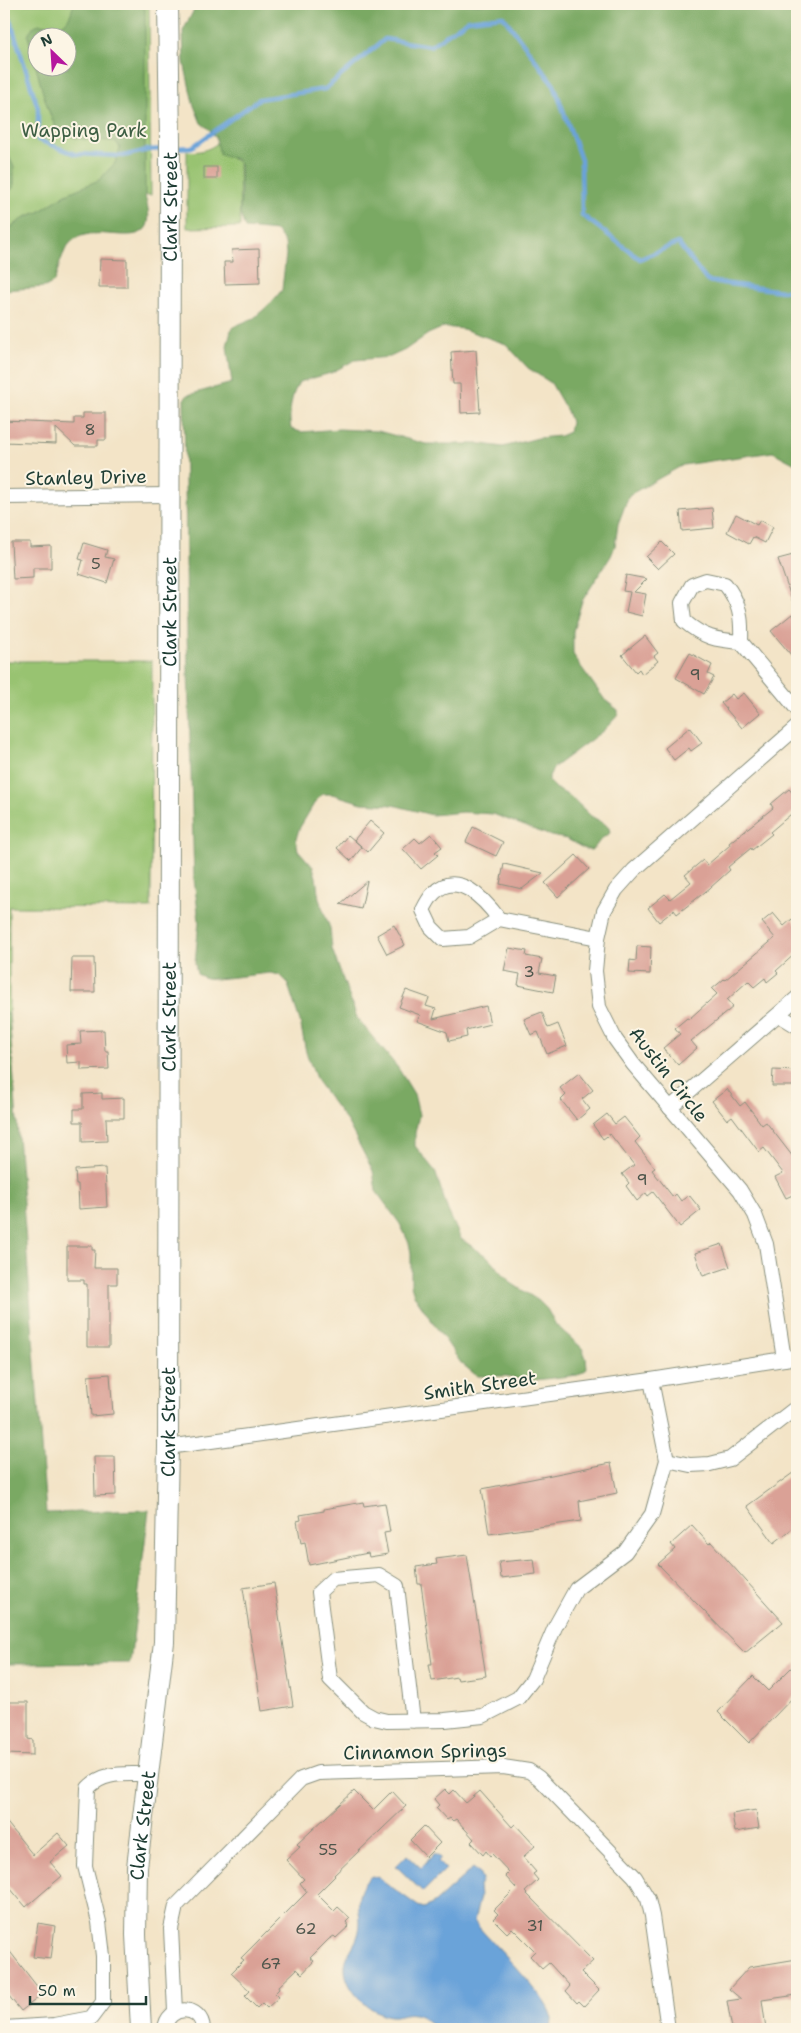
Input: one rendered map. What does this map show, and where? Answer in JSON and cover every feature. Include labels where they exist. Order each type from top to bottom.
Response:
[{"type":"main road","name":"Clark Street","points":[[141,2027],[136,1935],[137,1867],[150,1774],[164,1642],[168,1447],[170,149],[168,4]]},
{"type":"street","name":"Stanley Drive","points":[[4,497],[169,494]]},
{"type":"street","points":[[741,642],[711,638],[698,632],[684,620],[682,603],[692,585],[706,580],[725,584],[735,597],[742,621],[741,642],[797,708]]},
{"type":"street","name":"Austin Circle","points":[[790,1358],[766,1244],[755,1215],[740,1190],[633,1064],[615,1039],[599,1007],[595,971],[598,938],[604,911],[616,890],[634,870],[797,727]]},
{"type":"street","points":[[499,919],[469,937],[444,939],[431,927],[423,910],[433,894],[445,885],[465,886],[486,902],[499,919],[598,938]]},
{"type":"street","points":[[670,1108],[797,998]]},
{"type":"street","points":[[778,1015],[797,1026]]},
{"type":"street","name":"Smith Street","points":[[168,1447],[651,1380],[790,1358]]},
{"type":"street","points":[[413,1721],[397,1586],[379,1575],[333,1578],[319,1592],[330,1679],[363,1712],[374,1718],[387,1722],[445,1720],[483,1716],[518,1698],[533,1679],[554,1627],[576,1589],[625,1552],[652,1514],[667,1460],[651,1380]]},
{"type":"street","points":[[667,1460],[690,1465],[710,1464],[730,1459],[797,1407]]},
{"type":"street","name":"Cinnamon Springs","points":[[175,2011],[171,1929],[176,1906],[301,1779],[318,1773],[503,1767],[522,1769],[540,1778],[628,1868],[642,1886],[648,1899],[652,1916],[668,2029]]},
{"type":"street","points":[[4,2028],[54,2025],[91,2018],[103,2002],[103,1956],[99,1922],[85,1866],[88,1788],[106,1775],[150,1774]]},
{"type":"street","points":[[141,2027],[165,2027],[167,2019],[175,2011],[186,2010],[192,2011],[201,2019],[203,2029]]},
{"type":"green space","name":"Wapping Park","points":[[4,4],[149,4],[151,195],[63,196],[39,212],[25,217],[4,233]]},
{"type":"green space","points":[[74,4],[145,4],[145,195],[149,219],[147,226],[142,232],[134,235],[90,234],[80,236],[71,242],[65,250],[54,282],[45,287],[4,290],[4,233],[25,217],[39,212],[66,194],[99,180],[115,163],[120,148],[117,143],[112,141],[75,138],[62,132],[57,128],[49,111],[40,78],[78,78],[78,28],[33,28],[41,24],[58,26],[63,24],[69,17]]},
{"type":"green space","points":[[197,4],[797,4],[797,465],[773,452],[683,465],[629,495],[618,524],[615,546],[611,556],[582,601],[573,631],[573,654],[605,700],[618,710],[618,715],[604,730],[554,767],[549,776],[549,781],[557,789],[571,797],[591,816],[605,824],[609,828],[610,833],[601,839],[591,850],[585,849],[567,839],[551,836],[493,814],[463,812],[432,815],[393,805],[362,803],[332,794],[322,794],[299,829],[296,839],[298,850],[313,867],[319,899],[330,928],[332,949],[357,1018],[398,1068],[414,1094],[419,1115],[415,1133],[415,1146],[435,1171],[448,1211],[461,1239],[489,1258],[511,1283],[539,1301],[547,1309],[556,1325],[582,1348],[586,1358],[587,1369],[578,1375],[527,1381],[507,1376],[477,1376],[461,1363],[414,1295],[411,1285],[411,1253],[409,1243],[400,1224],[376,1191],[373,1171],[348,1123],[317,1081],[306,1052],[300,1021],[287,982],[280,975],[270,973],[217,979],[206,978],[197,974],[195,963],[199,921],[194,879],[187,635],[184,399],[188,395],[232,383],[227,346],[231,330],[235,326],[254,318],[282,290],[286,254],[285,243],[277,231],[245,228],[240,213],[240,163],[236,159],[220,155],[216,138],[201,123],[193,103],[184,62],[183,31]],"holes":[[[444,327],[463,329],[506,344],[528,368],[551,383],[567,411],[571,422],[569,432],[560,436],[538,438],[503,447],[482,444],[426,444],[378,431],[339,429],[301,432],[291,429],[291,405],[299,382],[331,373],[355,360],[390,357],[405,350],[428,334]]]},
{"type":"green space","points":[[231,131],[232,159],[239,161],[240,227],[187,228],[187,151],[194,152],[212,147]]},
{"type":"green space","points":[[4,147],[14,167],[14,187],[4,197]]},
{"type":"green space","points":[[4,661],[152,661],[151,908],[9,907],[9,1013],[4,1013]]},
{"type":"green space","points":[[4,1013],[9,1013],[46,1513],[149,1510],[130,1663],[4,1664]]},
{"type":"water","points":[[435,1853],[441,1858],[438,1861],[446,1869],[423,1892],[396,1866],[407,1855],[421,1868]]},
{"type":"water","points":[[473,1868],[479,1873],[482,1880],[479,1886],[480,1897],[474,1921],[540,1996],[552,2018],[551,2029],[440,2029],[418,2015],[391,2016],[375,2011],[360,1999],[349,1984],[345,1963],[357,1939],[360,1927],[360,1893],[369,1878],[372,1876],[379,1878],[418,1906],[424,1908],[434,1903]]},
{"type":"building","points":[[204,167],[217,167],[217,179],[204,179]]},
{"type":"building","points":[[259,249],[260,283],[225,284],[224,262],[233,262],[232,250]]},
{"type":"building","points":[[100,259],[127,260],[127,287],[99,287]]},
{"type":"building","points":[[476,350],[480,412],[461,413],[460,384],[453,384],[451,352]]},
{"type":"building","points":[[83,413],[106,413],[106,440],[98,440],[98,446],[75,446],[56,428],[56,444],[4,442],[4,421],[74,424],[74,418],[83,418]]},
{"type":"building","points":[[712,508],[714,528],[682,531],[680,511]]},
{"type":"building","points":[[736,514],[757,525],[760,520],[773,527],[765,543],[753,537],[749,544],[727,532]]},
{"type":"building","points":[[11,542],[30,542],[30,547],[51,546],[51,568],[33,568],[33,578],[13,579]]},
{"type":"building","points":[[662,542],[674,554],[658,569],[646,557]]},
{"type":"building","points":[[84,543],[107,550],[105,557],[114,559],[107,583],[79,574],[83,560],[79,559]]},
{"type":"building","points":[[797,554],[797,605],[794,606],[778,559]]},
{"type":"building","points":[[626,575],[647,579],[634,592],[646,594],[642,616],[626,612],[630,592],[623,591]]},
{"type":"building","points":[[792,614],[797,621],[797,662],[771,631]]},
{"type":"building","points":[[645,636],[658,653],[654,656],[658,661],[642,674],[639,669],[636,672],[622,655]]},
{"type":"building","points":[[690,653],[712,665],[708,674],[714,677],[704,694],[676,678]]},
{"type":"building","points":[[744,693],[760,713],[742,728],[721,703],[732,694],[736,699]]},
{"type":"building","points":[[690,727],[702,743],[691,751],[689,748],[674,760],[665,748]]},
{"type":"building","points":[[789,789],[797,798],[797,809],[770,832],[772,834],[728,867],[730,870],[710,888],[677,914],[674,910],[659,922],[648,908],[665,894],[670,899],[691,882],[685,875],[703,860],[707,865],[730,845],[729,843],[773,808],[771,804]]},
{"type":"building","points":[[370,821],[384,833],[368,852],[354,840]]},
{"type":"building","points":[[473,827],[503,842],[496,856],[466,842]]},
{"type":"building","points":[[431,834],[442,847],[435,852],[438,855],[421,869],[403,849],[415,838],[420,843]]},
{"type":"building","points":[[348,835],[362,847],[351,861],[337,848]]},
{"type":"building","points":[[576,855],[589,869],[558,897],[545,883]]},
{"type":"building","points":[[504,864],[543,873],[522,889],[500,884]]},
{"type":"building","points":[[367,881],[361,909],[340,904]]},
{"type":"building","points":[[773,913],[784,926],[792,919],[797,925],[797,952],[767,982],[765,978],[754,987],[748,981],[727,1000],[733,1007],[691,1041],[697,1048],[678,1065],[663,1048],[680,1034],[675,1028],[687,1018],[689,1019],[717,994],[712,989],[775,938],[762,922]]},
{"type":"building","points":[[394,925],[405,945],[387,954],[377,935]]},
{"type":"building","points":[[637,946],[651,947],[650,974],[629,973],[630,960],[636,961]]},
{"type":"building","points":[[509,948],[527,951],[526,956],[542,959],[539,973],[556,976],[553,992],[518,985],[520,974],[504,971]]},
{"type":"building","points":[[72,958],[94,958],[95,992],[71,992]]},
{"type":"building","points":[[406,990],[429,998],[426,1006],[436,1009],[433,1019],[486,1006],[490,1024],[466,1030],[467,1037],[449,1041],[447,1032],[417,1021],[420,1015],[399,1007]]},
{"type":"building","points":[[542,1012],[548,1028],[558,1024],[567,1046],[547,1054],[538,1032],[531,1035],[524,1019]]},
{"type":"building","points":[[104,1030],[105,1051],[108,1051],[109,1069],[81,1070],[81,1062],[67,1063],[66,1045],[81,1044],[80,1031]]},
{"type":"building","points":[[773,1070],[797,1071],[797,1086],[772,1086]]},
{"type":"building","points":[[579,1073],[593,1090],[582,1099],[590,1109],[577,1120],[561,1100],[566,1095],[560,1088]]},
{"type":"building","points":[[727,1089],[740,1106],[745,1102],[762,1125],[766,1122],[797,1162],[797,1193],[786,1198],[775,1177],[783,1173],[764,1148],[759,1152],[732,1116],[727,1120],[712,1101]]},
{"type":"building","points":[[102,1093],[102,1099],[124,1098],[124,1118],[106,1118],[107,1141],[82,1142],[82,1122],[74,1122],[74,1109],[83,1109],[83,1094]]},
{"type":"building","points":[[607,1114],[615,1124],[624,1117],[640,1137],[635,1142],[655,1168],[652,1170],[673,1197],[676,1194],[681,1201],[689,1195],[701,1210],[680,1227],[653,1192],[648,1196],[646,1193],[637,1201],[626,1186],[629,1183],[622,1174],[634,1165],[610,1134],[603,1139],[593,1125]]},
{"type":"building","points":[[105,1168],[107,1207],[79,1209],[78,1184],[76,1184],[75,1170]]},
{"type":"building","points":[[722,1244],[730,1267],[703,1276],[695,1253]]},
{"type":"building","points":[[67,1246],[92,1246],[92,1250],[95,1250],[94,1268],[117,1268],[117,1284],[109,1284],[109,1347],[87,1347],[87,1284],[84,1284],[84,1280],[67,1280]]},
{"type":"building","points":[[110,1374],[113,1414],[91,1416],[88,1376]]},
{"type":"building","points":[[94,1457],[115,1457],[116,1495],[95,1496]]},
{"type":"building","points":[[611,1463],[617,1493],[579,1501],[581,1521],[489,1534],[482,1489]]},
{"type":"building","points":[[797,1470],[797,1525],[774,1543],[747,1506]]},
{"type":"building","points":[[363,1502],[364,1506],[385,1503],[390,1532],[384,1533],[388,1554],[369,1557],[368,1553],[309,1565],[305,1542],[301,1543],[297,1521],[301,1520],[300,1515]]},
{"type":"building","points":[[692,1525],[709,1544],[711,1542],[783,1622],[745,1653],[658,1564],[675,1549],[671,1544]]},
{"type":"building","points":[[467,1555],[486,1676],[458,1680],[457,1677],[432,1681],[429,1664],[432,1664],[421,1584],[418,1584],[416,1567],[437,1564],[436,1559]]},
{"type":"building","points":[[534,1559],[536,1574],[501,1578],[499,1562]]},
{"type":"building","points":[[274,1583],[293,1706],[262,1711],[243,1588]]},
{"type":"building","points":[[797,1662],[797,1693],[749,1743],[718,1712],[753,1676],[768,1691]]},
{"type":"building","points":[[4,1702],[28,1702],[28,1739],[33,1740],[33,1755],[6,1754],[6,1751],[4,1751]]},
{"type":"building","points":[[445,1789],[450,1794],[454,1790],[466,1803],[480,1791],[512,1827],[515,1824],[535,1846],[523,1857],[536,1872],[533,1874],[538,1880],[525,1892],[593,1961],[581,1972],[599,1990],[584,2006],[579,2001],[577,2003],[566,1991],[570,1986],[549,1963],[542,1969],[530,1956],[535,1951],[512,1928],[507,1933],[493,1919],[498,1914],[494,1910],[516,1888],[505,1876],[509,1872],[492,1854],[490,1856],[486,1851],[483,1855],[471,1842],[474,1839],[456,1819],[453,1821],[450,1818],[447,1820],[436,1808],[439,1805],[434,1799]]},
{"type":"building","points":[[354,1791],[373,1810],[392,1791],[406,1806],[334,1875],[317,1894],[334,1911],[338,1907],[350,1918],[346,1922],[349,1926],[336,1938],[334,1936],[329,1939],[310,1958],[314,1961],[302,1974],[297,1969],[278,1987],[279,1989],[275,1993],[279,1997],[267,2008],[262,2003],[257,2008],[245,1996],[250,1991],[231,1973],[244,1960],[241,1958],[307,1892],[300,1883],[304,1879],[286,1860],[300,1847],[297,1844]]},
{"type":"building","points":[[756,1810],[759,1828],[735,1832],[732,1814]]},
{"type":"building","points":[[4,1819],[33,1855],[58,1833],[69,1846],[50,1862],[62,1876],[26,1907],[4,1881]]},
{"type":"building","points":[[424,1826],[440,1843],[426,1857],[410,1840]]},
{"type":"building","points":[[38,1923],[55,1926],[51,1959],[33,1957]]},
{"type":"building","points":[[4,1944],[43,1994],[21,2011],[4,1990]]},
{"type":"building","points":[[797,1959],[797,1995],[762,2000],[766,2029],[732,2029],[727,2001],[741,1999],[729,1989],[749,1967]]},
{"type":"waterway","points":[[5,4],[38,108],[38,140],[75,154],[123,156],[148,150],[164,149]]},
{"type":"waterway","points":[[174,148],[192,147],[259,99],[325,89],[385,39],[430,46],[468,20],[503,16],[554,85],[581,160],[582,215],[640,259],[678,243],[707,281],[782,291],[797,289]]}]
